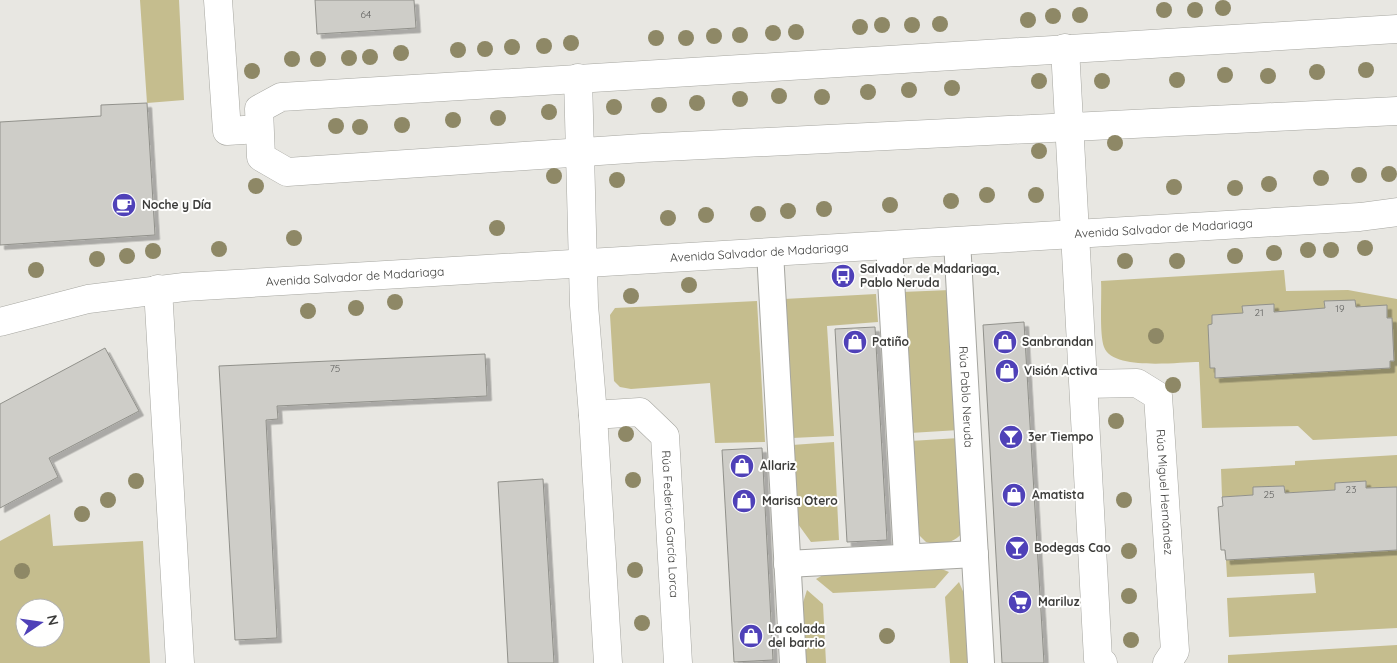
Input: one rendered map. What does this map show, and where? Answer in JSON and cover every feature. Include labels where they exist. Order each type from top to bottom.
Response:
[{"type":"street","points":[[218,0],[227,131],[259,130]]},
{"type":"street","points":[[1397,29],[281,97],[259,109],[259,130],[261,157],[287,172],[580,151],[1397,111]]},
{"type":"street","points":[[1065,48],[1098,659],[1103,663]]},
{"type":"street","points":[[578,78],[585,328],[593,415],[608,663]]},
{"type":"street","name":"Avenida Salvador de Madariaga","points":[[0,322],[88,299],[158,289],[1076,234],[1397,212]]},
{"type":"street","name":"Avenida Salvador de Madariaga","points":[[1360,216],[1397,216]]},
{"type":"street","name":"Rúa Pablo Neruda","points":[[957,241],[981,663]]},
{"type":"street","points":[[889,245],[907,557]]},
{"type":"street","points":[[770,252],[793,663]]},
{"type":"street","points":[[158,289],[180,663]]},
{"type":"street","name":"Rúa Miguel Hernández","points":[[1084,384],[1137,383],[1158,396],[1174,651],[1168,663]]},
{"type":"street","name":"Rúa Federico García Lorca","points":[[593,415],[640,412],[665,436],[678,663]]},
{"type":"street","points":[[787,564],[975,554]]},
{"type":"shaded area","points":[[140,0],[179,0],[184,100],[147,103]]},
{"type":"shaded area","points":[[1284,270],[1286,291],[1348,290],[1397,299],[1397,436],[1313,440],[1298,426],[1202,428],[1199,362],[1147,364],[1132,362],[1110,355],[1104,347],[1101,324],[1101,281]]},
{"type":"shaded area","points":[[950,290],[959,430],[910,433],[902,292]]},
{"type":"shaded area","points":[[876,294],[878,322],[827,326],[834,436],[792,438],[784,299]]},
{"type":"shaded area","points":[[757,301],[765,442],[715,443],[710,383],[631,389],[620,387],[614,381],[610,315],[615,308]]},
{"type":"shaded area","points":[[959,438],[962,533],[954,540],[946,543],[926,542],[917,533],[910,441]]},
{"type":"shaded area","points":[[834,442],[839,540],[811,542],[798,524],[792,445]]},
{"type":"shaded area","points":[[1397,455],[1397,487],[1366,488],[1366,481],[1349,489],[1348,482],[1335,483],[1335,490],[1285,493],[1284,486],[1271,486],[1253,495],[1222,497],[1221,469],[1295,465],[1295,461]]},
{"type":"shaded area","points":[[50,514],[53,546],[143,541],[150,663],[0,663],[0,541]]},
{"type":"shaded area","points":[[1397,550],[1397,628],[1229,637],[1227,598],[1316,593],[1314,573],[1227,577],[1226,560]]},
{"type":"shaded area","points":[[934,566],[949,572],[935,588],[833,593],[816,579],[823,575]]},
{"type":"shaded area","points":[[959,582],[965,596],[969,663],[950,663],[945,597]]},
{"type":"shaded area","points":[[807,590],[823,604],[826,663],[804,663],[801,609]]},
{"type":"shaded area","points":[[1397,645],[1397,663],[1228,663],[1228,655]]},
{"type":"building","points":[[315,0],[414,0],[416,28],[317,34]]},
{"type":"building","points":[[147,103],[155,235],[0,245],[0,122],[101,116],[101,105]]},
{"type":"building","points":[[1355,300],[1356,307],[1387,305],[1387,318],[1392,318],[1394,361],[1390,361],[1390,368],[1215,378],[1215,368],[1210,368],[1208,325],[1212,324],[1212,315],[1243,313],[1242,306],[1274,304],[1274,312],[1325,308],[1324,301]]},
{"type":"building","points":[[1024,322],[1044,663],[1002,663],[983,325]]},
{"type":"building","points":[[875,327],[887,540],[847,542],[835,329]]},
{"type":"building","points":[[105,348],[139,411],[49,458],[58,477],[0,508],[0,404]]},
{"type":"building","points":[[485,354],[487,396],[277,406],[278,419],[266,420],[277,638],[235,640],[219,366]]},
{"type":"building","points":[[762,448],[773,660],[734,662],[722,450]]},
{"type":"building","points":[[543,479],[554,663],[508,663],[498,482]]},
{"type":"building","points":[[1366,481],[1366,488],[1397,487],[1397,550],[1226,560],[1225,550],[1221,550],[1218,507],[1223,506],[1222,497],[1253,495],[1253,487],[1284,486],[1285,493],[1335,490],[1335,483]]},
{"type":"place","name":"Noche y Día","points":[[124,205]]},
{"type":"place","name":"Salvador de Madariaga, Pablo Neruda","points":[[843,276]]},
{"type":"place","name":"Patiño","points":[[855,342]]},
{"type":"place","name":"Sanbrandan","points":[[1005,342]]},
{"type":"place","name":"Visión Activa","points":[[1007,371]]},
{"type":"place","name":"3er Tiempo","points":[[1011,437]]},
{"type":"place","name":"Allariz","points":[[742,466]]},
{"type":"place","name":"Amatista","points":[[1014,495]]},
{"type":"place","name":"Marisa Otero","points":[[744,501]]},
{"type":"place","name":"Bodegas Cao","points":[[1017,548]]},
{"type":"place","name":"Mariluz","points":[[1020,602]]},
{"type":"place","name":"La colada del barrio","points":[[751,636]]}]
